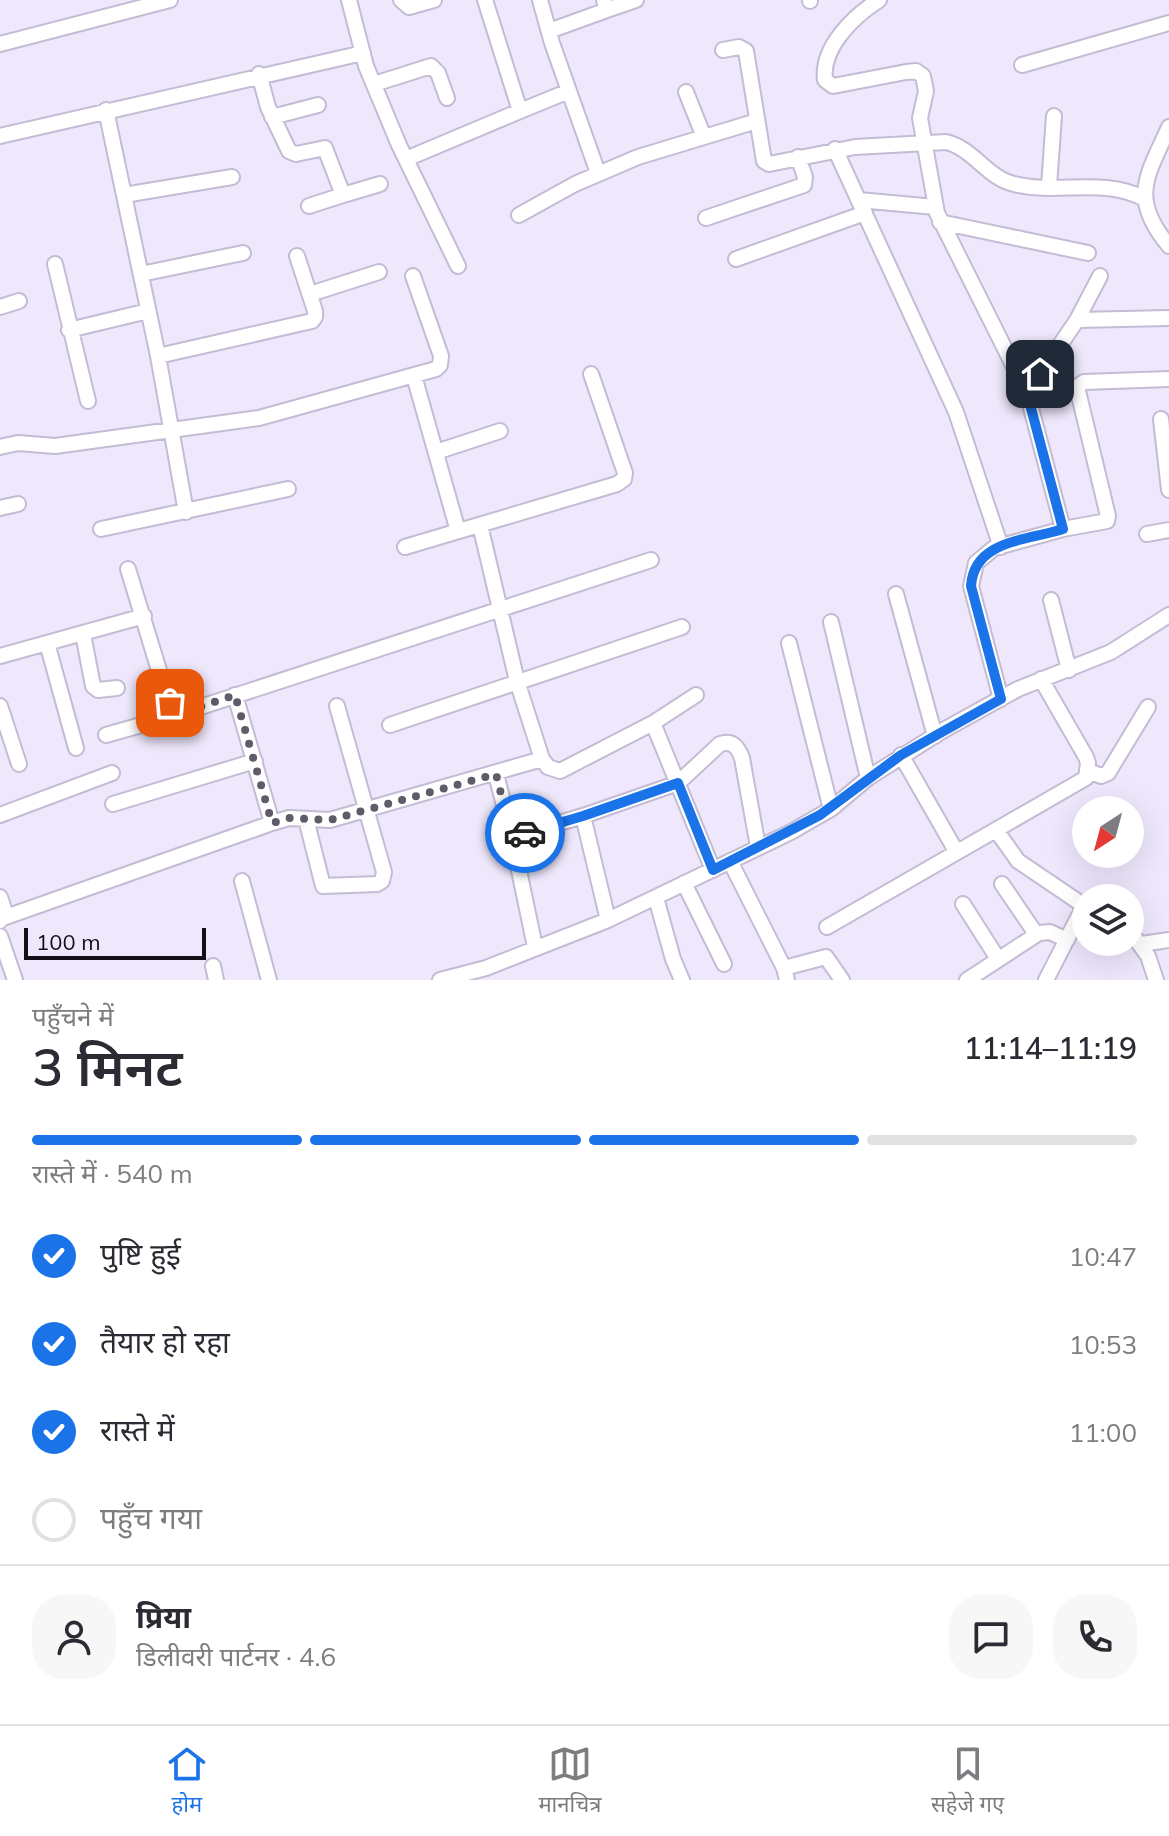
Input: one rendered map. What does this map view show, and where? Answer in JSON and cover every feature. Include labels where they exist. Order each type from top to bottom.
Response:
[{"type":"street","points":[[0,44],[170,0]]},
{"type":"street","points":[[349,0],[374,84],[458,266]]},
{"type":"street","points":[[401,0],[409,7],[434,0]]},
{"type":"street","points":[[485,0],[520,111]]},
{"type":"street","points":[[540,0],[598,173]]},
{"type":"street","points":[[549,31],[606,5],[636,0]]},
{"type":"street","points":[[879,0],[835,42],[824,67],[825,80],[833,86],[921,72],[926,91],[920,114],[935,207],[1027,393],[1063,529]]},
{"type":"street","points":[[1022,65],[1169,23]]},
{"type":"street","points":[[723,50],[739,47],[746,51],[757,121],[767,163],[771,165],[835,149],[923,141],[955,144],[991,173],[1009,183],[1104,187],[1143,198]]},
{"type":"street","points":[[0,136],[259,74],[363,53]]},
{"type":"street","points":[[374,84],[431,66],[438,73],[447,98]]},
{"type":"street","points":[[259,74],[272,117],[292,153],[325,148],[343,195]]},
{"type":"street","points":[[406,159],[569,91]]},
{"type":"street","points":[[686,92],[704,137]]},
{"type":"street","points":[[272,117],[318,105]]},
{"type":"street","points":[[106,110],[158,356],[186,512]]},
{"type":"street","points":[[1049,186],[1054,116]]},
{"type":"street","points":[[519,215],[598,173],[638,157],[757,121]]},
{"type":"street","points":[[1169,127],[1147,179],[1143,198],[1152,220],[1169,246]]},
{"type":"street","points":[[835,149],[956,412],[1001,547]]},
{"type":"street","points":[[706,218],[804,185],[805,177],[798,157]]},
{"type":"street","points":[[124,195],[232,177]]},
{"type":"street","points":[[309,206],[380,184]]},
{"type":"street","points":[[736,259],[862,206],[935,207]]},
{"type":"street","points":[[940,222],[1088,253]]},
{"type":"street","points":[[141,274],[243,253]]},
{"type":"street","points":[[158,356],[312,321],[315,311],[297,256]]},
{"type":"street","points":[[55,264],[88,401]]},
{"type":"street","points":[[310,294],[379,272]]},
{"type":"street","points":[[0,447],[18,443],[55,446],[278,414],[436,369],[442,360],[413,276]]},
{"type":"street","points":[[1027,393],[1077,320],[1100,276]]},
{"type":"street","points":[[0,307],[19,301]]},
{"type":"street","points":[[69,330],[148,311]]},
{"type":"street","points":[[1077,320],[1168,318]]},
{"type":"street","points":[[405,547],[617,484],[624,479],[625,473],[591,374]]},
{"type":"street","points":[[414,376],[458,531]]},
{"type":"street","points":[[1001,699],[971,586],[976,563],[982,555],[1001,547],[1063,529],[1105,523],[1108,516],[1077,387],[1084,382],[1169,379]]},
{"type":"street","points":[[1161,419],[1169,490]]},
{"type":"street","points":[[436,452],[500,431]]},
{"type":"street","points":[[101,529],[288,489]]},
{"type":"street","points":[[0,508],[18,504]]},
{"type":"street","points":[[480,525],[517,681],[542,759],[548,767],[560,771],[653,723],[696,695]]},
{"type":"street","points":[[1147,534],[1169,530]]},
{"type":"street","points":[[106,735],[651,560]]},
{"type":"street","points":[[128,569],[173,716]]},
{"type":"street","points":[[896,594],[935,736]]},
{"type":"street","points":[[1051,600],[1069,670]]},
{"type":"street","points":[[440,980],[472,976],[535,947],[608,920],[713,870],[831,809],[901,755],[1001,699],[1041,679],[1111,652],[1169,615]]},
{"type":"street","points":[[0,656],[144,616]]},
{"type":"street","points":[[831,622],[868,778]]},
{"type":"street","points":[[390,725],[682,627]]},
{"type":"street","points":[[83,634],[93,686],[98,690],[117,688]]},
{"type":"street","points":[[47,643],[76,748]]},
{"type":"street","points":[[789,643],[831,809]]},
{"type":"street","points":[[827,927],[1086,778],[1086,757],[1041,679]]},
{"type":"street","points":[[235,695],[272,823]]},
{"type":"street","points":[[0,706],[19,764]]},
{"type":"street","points":[[306,819],[323,886],[377,884],[382,881],[384,872],[337,706]]},
{"type":"street","points":[[1088,771],[1101,776],[1108,773],[1148,707]]},
{"type":"street","points":[[653,723],[713,870]]},
{"type":"street","points":[[512,837],[678,783],[726,742],[738,748],[758,847]]},
{"type":"street","points":[[901,755],[956,851]]},
{"type":"street","points":[[2,920],[272,823],[289,818],[323,822],[542,759]]},
{"type":"street","points":[[113,804],[255,761]]},
{"type":"street","points":[[0,815],[112,773]]},
{"type":"street","points":[[496,774],[535,947]]},
{"type":"street","points":[[583,816],[608,920]]},
{"type":"street","points":[[996,830],[1018,861],[1072,897]]},
{"type":"street","points":[[730,861],[786,974],[826,957],[842,980]]},
{"type":"street","points":[[242,881],[269,980]]},
{"type":"street","points":[[684,883],[724,964]]},
{"type":"street","points":[[1002,884],[1036,934]]},
{"type":"street","points":[[0,897],[5,912],[2,920]]},
{"type":"street","points":[[656,898],[682,980]]},
{"type":"street","points":[[963,904],[998,959]]},
{"type":"street","points":[[1049,979],[1072,931]]},
{"type":"street","points":[[967,980],[1036,934],[1050,932],[1067,940]]},
{"type":"street","points":[[1144,944],[1169,940]]},
{"type":"street","points":[[1,945],[15,980]]},
{"type":"street","points":[[1144,948],[1156,980]]},
{"type":"way so far","points":[[170,703],[173,716],[235,695],[272,823],[289,818],[323,822],[496,774],[512,837],[525,833]]},
{"type":"route","points":[[525,833],[678,783],[713,870],[831,809],[901,755],[1001,699],[971,577],[982,555],[994,548],[1063,529],[1027,393],[1040,374]]}]
